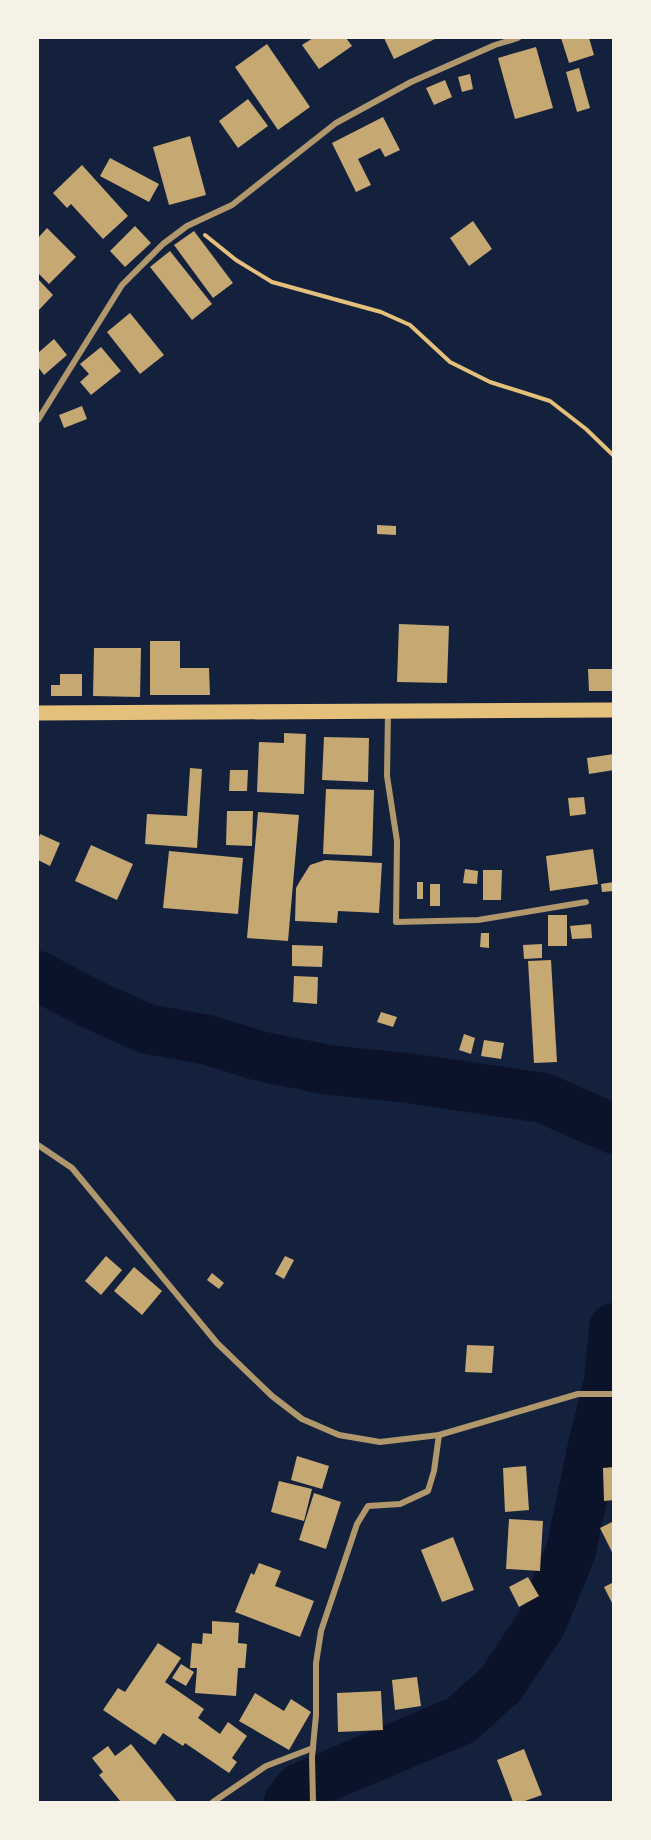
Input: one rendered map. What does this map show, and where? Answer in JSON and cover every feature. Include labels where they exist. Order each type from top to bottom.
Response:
[{"type":"main road","points":[[38,713],[614,710]]},
{"type":"street","points":[[38,420],[122,285],[163,244],[192,224],[232,205],[336,123],[411,82],[495,45],[518,38]]},
{"type":"street","points":[[388,711],[387,776],[397,841],[396,922],[478,920],[586,902]]},
{"type":"street","points":[[38,1144],[72,1168],[217,1343],[272,1396],[302,1419],[339,1435],[380,1442],[439,1435],[578,1394],[614,1394]]},
{"type":"street","points":[[313,1803],[312,1757],[316,1715],[316,1663],[321,1631],[357,1524],[368,1506],[399,1504],[428,1491],[434,1471],[439,1435]]},
{"type":"street","points":[[213,1803],[266,1766],[313,1748]]},
{"type":"path","points":[[192,224],[236,260],[272,282],[381,312],[410,325],[450,362],[490,382],[550,400],[586,429],[614,456]]},
{"type":"building","points":[[313,38],[346,38],[352,46],[319,69],[302,45]]},
{"type":"building","points":[[384,38],[434,38],[435,39],[394,59]]},
{"type":"building","points":[[561,38],[589,38],[594,55],[569,63]]},
{"type":"building","points":[[267,44],[310,107],[278,130],[235,67]]},
{"type":"building","points":[[536,47],[553,108],[515,119],[498,58]]},
{"type":"building","points":[[579,68],[590,108],[577,112],[566,72]]},
{"type":"building","points":[[470,74],[473,89],[462,92],[458,77]]},
{"type":"building","points":[[445,80],[452,97],[434,105],[426,88]]},
{"type":"building","points":[[248,99],[268,126],[238,148],[219,121]]},
{"type":"building","points":[[383,117],[400,150],[385,157],[380,148],[358,159],[371,185],[356,192],[332,143]]},
{"type":"building","points":[[190,136],[206,195],[169,205],[153,147]]},
{"type":"building","points":[[110,158],[159,184],[149,202],[100,176]]},
{"type":"building","points":[[82,165],[128,216],[103,239],[71,204],[67,208],[53,193]]},
{"type":"building","points":[[473,221],[492,249],[469,266],[450,238]]},
{"type":"building","points":[[135,226],[151,243],[125,267],[110,251]]},
{"type":"building","points":[[47,228],[76,257],[49,284],[38,273],[38,238]]},
{"type":"building","points":[[194,231],[233,283],[213,298],[174,245]]},
{"type":"building","points":[[170,251],[212,304],[192,320],[150,267]]},
{"type":"building","points":[[38,279],[53,295],[38,311]]},
{"type":"building","points":[[130,313],[164,355],[140,374],[107,332]]},
{"type":"building","points":[[54,339],[67,355],[44,375],[38,367],[38,353]]},
{"type":"building","points":[[101,347],[121,371],[91,395],[80,382],[89,374],[80,364]]},
{"type":"building","points":[[82,406],[87,419],[64,428],[59,415]]},
{"type":"building","points":[[377,525],[396,526],[396,535],[377,534]]},
{"type":"building","points":[[399,624],[449,626],[447,683],[397,682]]},
{"type":"building","points":[[150,641],[180,641],[180,668],[209,668],[210,695],[150,695]]},
{"type":"building","points":[[94,648],[141,648],[140,697],[93,696]]},
{"type":"building","points":[[588,669],[614,669],[614,691],[589,691]]},
{"type":"building","points":[[60,674],[82,674],[82,696],[51,696],[51,685],[60,685]]},
{"type":"building","points":[[284,733],[306,734],[304,794],[257,792],[259,742],[284,743]]},
{"type":"building","points":[[324,737],[369,738],[368,782],[322,780]]},
{"type":"building","points":[[614,754],[614,770],[589,774],[587,758]]},
{"type":"building","points":[[190,768],[202,769],[197,848],[145,844],[147,814],[187,816]]},
{"type":"building","points":[[230,770],[248,770],[247,791],[229,791]]},
{"type":"building","points":[[326,789],[374,790],[372,856],[323,854]]},
{"type":"building","points":[[584,797],[586,814],[570,816],[568,798]]},
{"type":"building","points":[[227,811],[253,811],[252,846],[226,845]]},
{"type":"building","points":[[258,812],[299,815],[288,941],[247,938]]},
{"type":"building","points":[[40,834],[60,843],[50,866],[38,860]]},
{"type":"building","points":[[91,845],[133,864],[117,900],[75,881]]},
{"type":"building","points":[[593,849],[598,884],[550,891],[546,856]]},
{"type":"building","points":[[169,851],[243,858],[238,914],[163,908]]},
{"type":"building","points":[[325,860],[382,863],[379,913],[338,911],[337,923],[295,921],[296,888],[310,865]]},
{"type":"building","points":[[465,869],[478,871],[477,884],[463,883]]},
{"type":"building","points":[[483,870],[502,870],[501,900],[483,900]]},
{"type":"building","points":[[417,882],[423,882],[423,899],[417,899]]},
{"type":"building","points":[[614,882],[614,891],[602,892],[601,884]]},
{"type":"building","points":[[430,884],[440,884],[440,906],[430,906]]},
{"type":"building","points":[[548,915],[567,915],[567,946],[548,946]]},
{"type":"building","points":[[591,924],[592,938],[572,939],[570,926]]},
{"type":"building","points":[[481,933],[489,933],[489,948],[480,947]]},
{"type":"building","points":[[542,944],[542,958],[524,959],[523,945]]},
{"type":"building","points":[[292,945],[323,946],[322,967],[292,966]]},
{"type":"building","points":[[551,960],[557,1062],[534,1063],[528,961]]},
{"type":"building","points":[[294,976],[318,977],[317,1004],[293,1002]]},
{"type":"building","points":[[381,1012],[397,1017],[393,1027],[377,1022]]},
{"type":"building","points":[[464,1034],[475,1038],[471,1054],[459,1050]]},
{"type":"building","points":[[484,1040],[504,1043],[501,1059],[481,1056]]},
{"type":"building","points":[[106,1256],[122,1270],[101,1295],[85,1281]]},
{"type":"building","points":[[285,1256],[294,1260],[284,1279],[275,1274]]},
{"type":"building","points":[[134,1267],[162,1291],[142,1315],[114,1291]]},
{"type":"building","points":[[212,1273],[224,1283],[219,1289],[207,1280]]},
{"type":"building","points":[[467,1345],[494,1346],[492,1373],[465,1372]]},
{"type":"building","points":[[297,1456],[329,1466],[322,1489],[291,1480]]},
{"type":"building","points":[[526,1466],[529,1510],[505,1512],[503,1468]]},
{"type":"building","points":[[614,1467],[614,1500],[604,1501],[603,1468]]},
{"type":"building","points":[[279,1481],[312,1489],[304,1521],[271,1512]]},
{"type":"building","points":[[314,1493],[341,1502],[326,1549],[299,1540]]},
{"type":"building","points":[[509,1519],[543,1521],[540,1571],[506,1569]]},
{"type":"building","points":[[614,1521],[614,1556],[600,1528]]},
{"type":"building","points":[[453,1537],[474,1590],[442,1602],[421,1550]]},
{"type":"building","points":[[259,1563],[281,1571],[275,1586],[314,1601],[300,1637],[235,1612],[251,1573],[254,1575]]},
{"type":"building","points":[[528,1577],[539,1596],[519,1607],[509,1587]]},
{"type":"building","points":[[614,1582],[614,1607],[604,1587]]},
{"type":"building","points":[[212,1621],[239,1623],[238,1643],[247,1644],[245,1668],[238,1668],[236,1696],[195,1693],[197,1668],[190,1668],[192,1643],[202,1644],[203,1633],[212,1634]]},
{"type":"building","points":[[158,1643],[181,1658],[165,1682],[204,1709],[198,1718],[220,1734],[228,1722],[247,1736],[232,1758],[237,1762],[229,1773],[185,1743],[183,1746],[163,1733],[155,1745],[103,1710],[118,1688],[125,1692]]},
{"type":"building","points":[[181,1664],[194,1672],[186,1686],[172,1678]]},
{"type":"building","points":[[417,1677],[421,1706],[395,1710],[392,1680]]},
{"type":"building","points":[[381,1691],[383,1730],[338,1732],[337,1693]]},
{"type":"building","points":[[255,1693],[284,1711],[291,1699],[311,1712],[289,1750],[239,1721]]},
{"type":"building","points":[[131,1744],[177,1802],[121,1802],[99,1775],[103,1772],[92,1758],[108,1746],[115,1756]]},
{"type":"building","points":[[524,1749],[542,1795],[522,1802],[513,1802],[497,1760]]},
{"type":"waterway","points":[[38,976],[89,1003],[147,1029],[208,1040],[259,1056],[329,1070],[408,1078],[543,1098],[614,1129]]},
{"type":"waterway","points":[[289,1802],[300,1788],[461,1720],[501,1684],[541,1624],[571,1551],[609,1381],[614,1328]]}]
